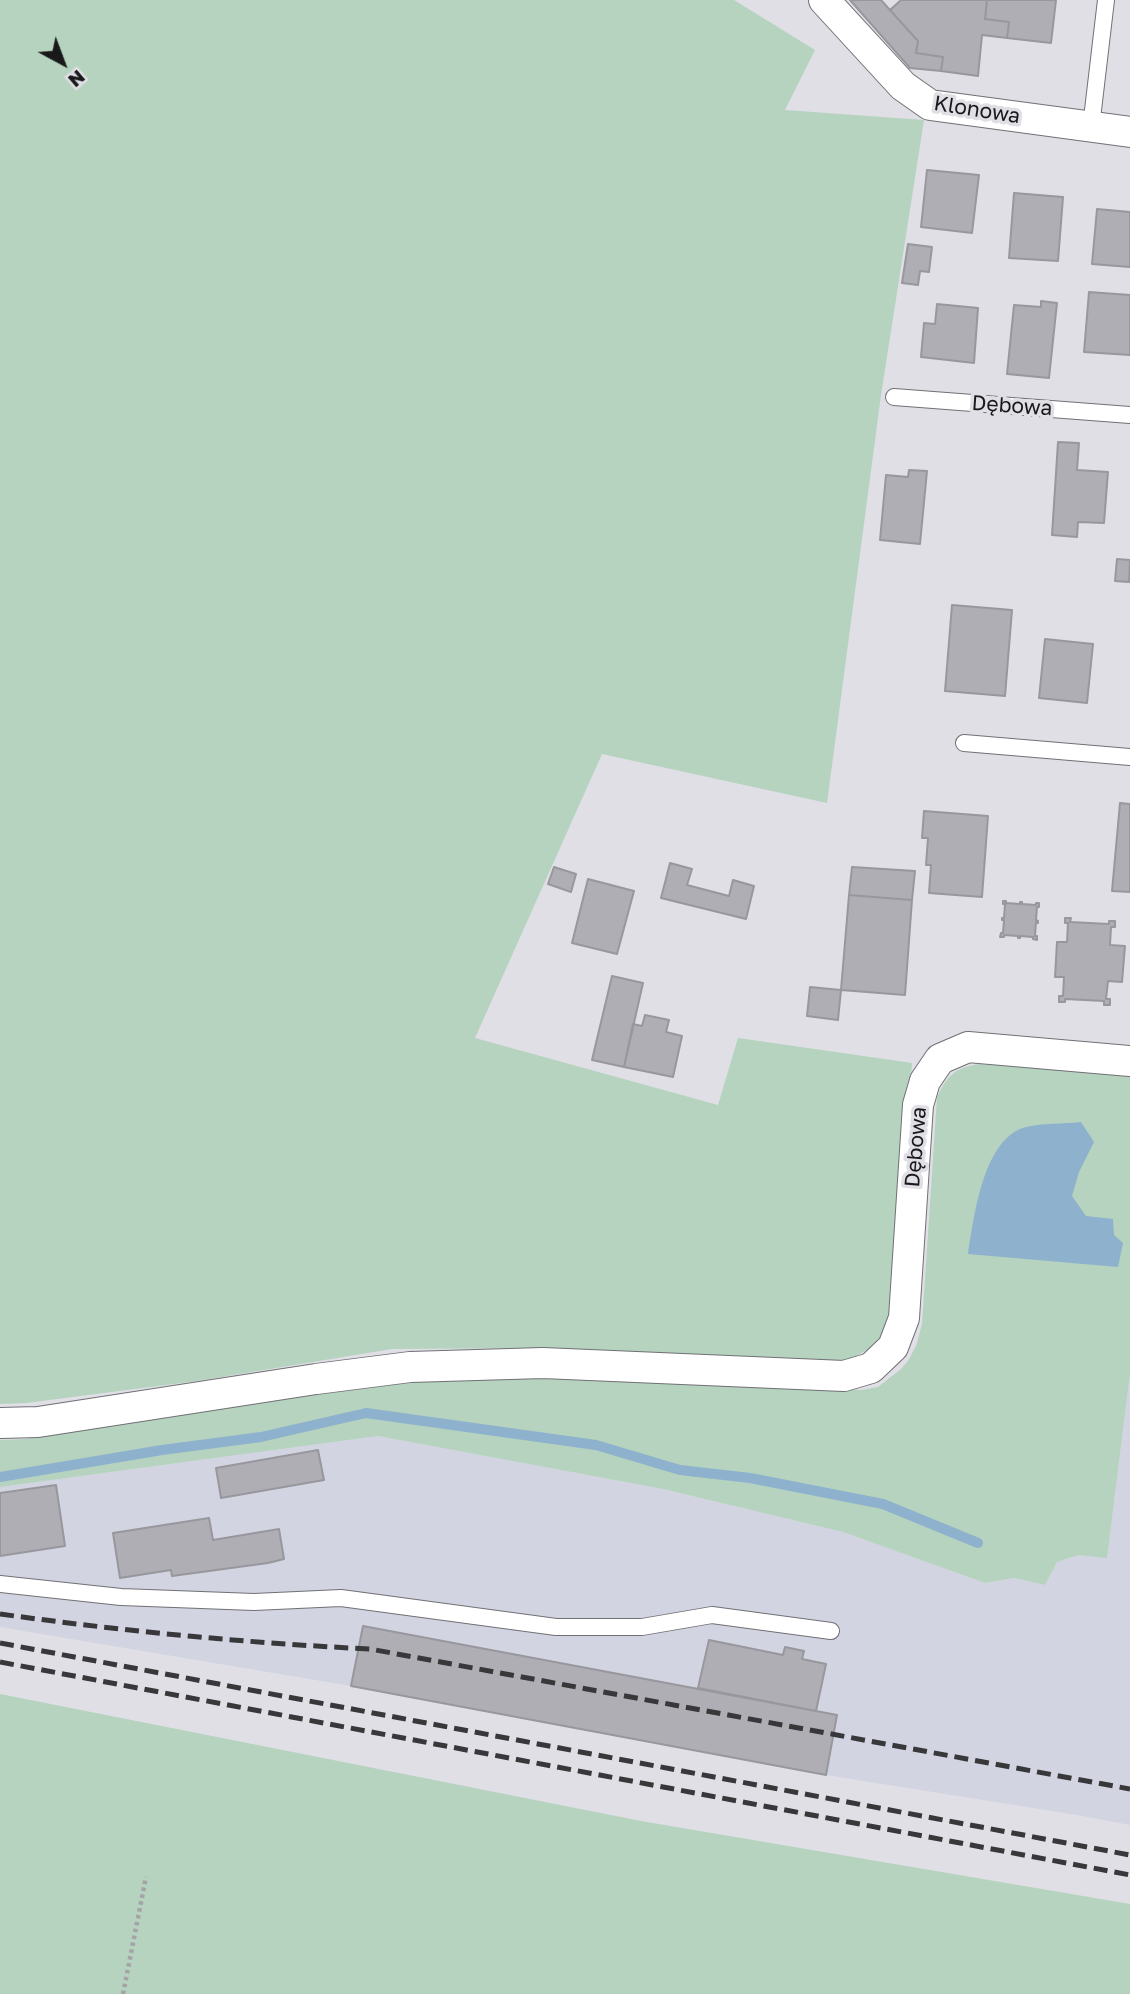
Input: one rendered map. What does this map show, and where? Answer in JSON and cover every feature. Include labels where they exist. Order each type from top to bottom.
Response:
[{"type":"street","name":"Klonowa","points":[[824,0],[904,86],[930,105],[1130,132]]},
{"type":"street","name":"Dębowa","points":[[0,1423],[38,1422],[410,1367],[543,1363],[844,1376],[872,1368],[893,1347],[904,1318],[918,1105],[925,1081],[940,1059],[968,1048],[1130,1061]]},
{"type":"lane","points":[[1091,127],[1106,0]]},
{"type":"lane","name":"Dębowa","points":[[894,397],[1130,415]]},
{"type":"lane","points":[[964,743],[1130,757]]},
{"type":"lane","points":[[0,1584],[121,1597],[254,1602],[341,1598],[556,1627],[642,1627],[712,1615],[831,1631]]},
{"type":"path","points":[[123,1994],[146,1877]]},
{"type":"shaded area","points":[[1130,1374],[1130,1825],[826,1775],[351,1686],[0,1627],[0,1487],[378,1436],[663,1489],[843,1532],[985,1583],[1014,1578],[1045,1585],[1057,1562],[1079,1555],[1107,1557]]},
{"type":"green space","points":[[0,0],[734,0],[815,50],[785,110],[924,120],[881,395],[827,803],[602,754],[475,1038],[718,1105],[738,1038],[912,1063],[893,1314],[887,1331],[869,1349],[837,1364],[549,1348],[392,1349],[197,1381],[0,1404]]},
{"type":"green space","points":[[979,1064],[1130,1074],[1130,1374],[1107,1558],[1079,1555],[1057,1562],[1045,1585],[1014,1578],[985,1583],[843,1532],[663,1489],[378,1436],[0,1487],[0,1440],[25,1439],[337,1387],[415,1378],[540,1377],[861,1390],[878,1387],[908,1361],[916,1346],[922,1324],[937,1098],[953,1074]]},
{"type":"green space","points":[[0,1694],[641,1821],[1130,1904],[1130,1994],[0,1994]]},
{"type":"water","points":[[1081,1122],[1094,1142],[1079,1172],[1072,1196],[1086,1216],[1113,1219],[1114,1235],[1123,1243],[1118,1267],[968,1254],[983,1181],[1000,1146],[1011,1134],[1026,1127]]},
{"type":"building","points":[[850,0],[881,0],[918,41],[916,53],[943,57],[941,71],[910,68]]},
{"type":"building","points":[[901,0],[987,0],[985,19],[1009,22],[1007,38],[982,35],[978,76],[941,71],[943,57],[916,53],[918,41],[890,10]]},
{"type":"building","points":[[987,0],[1056,0],[1051,43],[1007,38],[1009,22],[985,19]]},
{"type":"building","points":[[927,170],[979,175],[972,233],[921,227]]},
{"type":"building","points":[[1014,193],[1063,197],[1058,261],[1009,258]]},
{"type":"building","points":[[1097,209],[1130,212],[1130,267],[1092,264]]},
{"type":"building","points":[[908,244],[932,247],[929,272],[920,271],[918,285],[902,283]]},
{"type":"building","points":[[1089,292],[1130,295],[1130,355],[1084,352]]},
{"type":"building","points":[[1041,301],[1057,303],[1049,378],[1007,374],[1014,305],[1041,307]]},
{"type":"building","points":[[937,304],[978,308],[974,363],[921,357],[924,323],[935,324]]},
{"type":"building","points":[[1058,442],[1079,443],[1077,470],[1108,472],[1104,523],[1078,522],[1077,537],[1052,535]]},
{"type":"building","points":[[909,470],[927,471],[920,544],[880,540],[886,475],[908,477]]},
{"type":"building","points":[[1117,559],[1130,560],[1129,582],[1115,581]]},
{"type":"building","points":[[952,605],[1012,610],[1005,696],[945,691]]},
{"type":"building","points":[[1045,639],[1093,644],[1087,703],[1039,698]]},
{"type":"building","points":[[1120,803],[1130,804],[1130,892],[1112,891]]},
{"type":"building","points":[[924,811],[988,816],[982,897],[929,893],[931,865],[926,865],[928,838],[922,838]]},
{"type":"building","points":[[670,863],[692,869],[687,885],[729,896],[733,880],[754,886],[746,919],[661,898]]},
{"type":"building","points":[[554,867],[576,874],[571,892],[548,884]]},
{"type":"building","points":[[852,867],[915,871],[912,900],[849,895]]},
{"type":"building","points":[[588,879],[634,891],[617,954],[572,943]]},
{"type":"building","points":[[849,895],[912,900],[905,995],[841,990]]},
{"type":"building","points":[[1003,901],[1036,905],[1039,903],[1035,936],[1037,940],[1033,937],[1000,937],[1003,933]]},
{"type":"building","points":[[1065,918],[1071,918],[1070,922],[1109,924],[1109,921],[1115,921],[1115,927],[1111,927],[1110,945],[1125,946],[1122,982],[1108,981],[1106,999],[1110,999],[1110,1005],[1104,1005],[1104,1001],[1065,999],[1065,1002],[1059,1002],[1059,996],[1063,996],[1064,977],[1055,977],[1057,942],[1067,942],[1068,923],[1065,923]]},
{"type":"building","points":[[612,976],[643,983],[624,1067],[592,1060]]},
{"type":"building","points":[[810,987],[841,990],[838,1020],[807,1016]]},
{"type":"building","points":[[645,1015],[669,1020],[666,1032],[682,1036],[673,1077],[624,1067],[633,1024],[642,1026]]},
{"type":"building","points":[[318,1450],[324,1480],[221,1498],[216,1468]]},
{"type":"building","points":[[56,1485],[65,1546],[0,1556],[0,1493]]},
{"type":"building","points":[[209,1518],[213,1540],[279,1529],[284,1559],[172,1576],[171,1570],[120,1578],[113,1533]]},
{"type":"building","points":[[363,1626],[837,1715],[826,1775],[351,1686]]},
{"type":"building","points":[[709,1640],[783,1655],[785,1647],[804,1651],[802,1659],[826,1664],[816,1711],[698,1688]]},
{"type":"waterway","points":[[0,1477],[162,1450],[261,1437],[366,1413],[596,1445],[680,1470],[750,1478],[883,1504],[978,1543]]},
{"type":"railway","points":[[0,1614],[185,1636],[370,1649],[1130,1789]]},
{"type":"railway","points":[[0,1643],[1130,1855]]},
{"type":"railway","points":[[0,1662],[1130,1875]]}]
